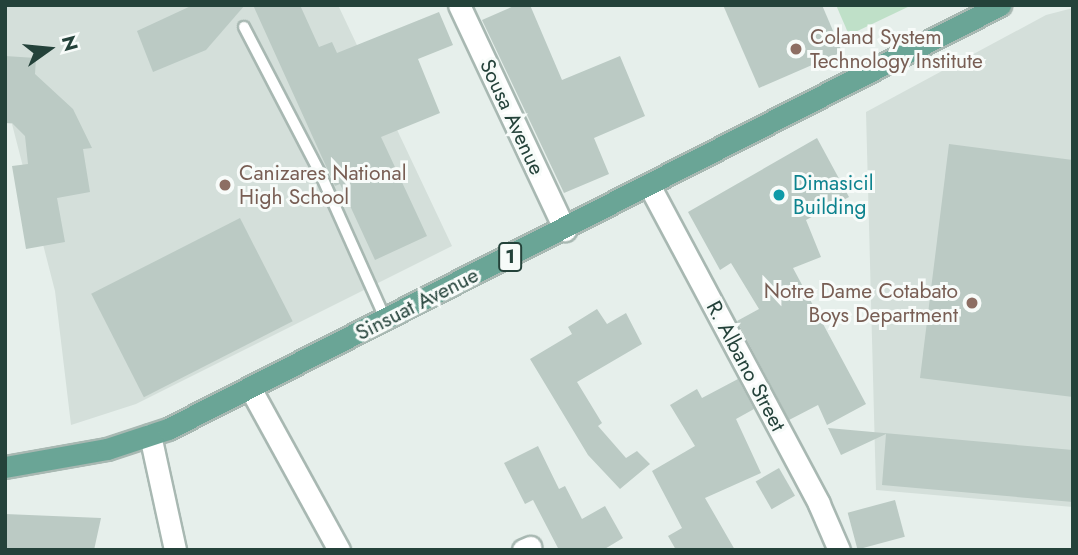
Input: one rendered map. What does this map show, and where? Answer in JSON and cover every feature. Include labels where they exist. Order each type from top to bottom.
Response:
[{"type":"main road","name":"Sinsuat Avenue","points":[[5,467],[107,449],[150,435],[250,388],[565,230],[1000,5]]},
{"type":"street","name":"Sousa Avenue","points":[[459,5],[565,230]]},
{"type":"street","name":"R. Albano Street","points":[[649,185],[819,504],[839,550]]},
{"type":"street","points":[[250,388],[339,550]]},
{"type":"street","points":[[150,435],[175,550]]},
{"type":"lane","points":[[244,27],[321,175],[386,320]]},
{"type":"shaded area","name":"Canizares National High School","points":[[5,5],[338,5],[452,246],[136,404],[71,425],[55,291],[12,124],[5,123]]},
{"type":"shaded area","name":"Notre Dame Cotabato Boys Department","points":[[1073,8],[1073,507],[876,490],[866,112],[1046,15]]},
{"type":"green space","points":[[836,5],[912,5],[849,35]]},
{"type":"building","points":[[193,5],[245,5],[206,50],[153,72],[137,31]]},
{"type":"building","points":[[253,5],[300,5],[319,47],[332,42],[337,53],[439,12],[453,45],[418,59],[440,113],[381,137],[427,236],[375,260],[340,184],[335,186]]},
{"type":"building","points":[[516,5],[530,5],[562,80],[620,56],[645,116],[594,138],[609,174],[564,193],[482,20]]},
{"type":"building","points":[[723,5],[822,5],[842,52],[759,88]]},
{"type":"building","points":[[5,56],[36,58],[35,74],[73,109],[92,148],[83,149],[90,192],[57,198],[65,242],[26,249],[12,166],[28,164],[25,136],[12,123],[5,123]]},
{"type":"building","points":[[817,138],[849,197],[806,220],[821,257],[793,268],[866,404],[827,425],[818,405],[789,420],[737,321],[759,309],[731,263],[720,270],[688,212]]},
{"type":"building","points":[[949,144],[1073,160],[1073,397],[920,378]]},
{"type":"building","points":[[240,218],[293,321],[144,397],[91,294]]},
{"type":"building","points":[[597,309],[607,324],[626,313],[642,344],[577,382],[602,423],[598,426],[626,458],[637,451],[650,464],[620,489],[588,455],[530,359],[572,334],[568,327]]},
{"type":"building","points":[[738,379],[754,409],[736,419],[761,473],[705,498],[735,550],[676,550],[668,536],[682,528],[652,471],[695,446],[670,405],[697,389],[702,398]]},
{"type":"building","points":[[828,428],[1073,450],[1073,502],[882,485],[886,434],[841,455]]},
{"type":"building","points":[[538,446],[559,489],[565,486],[582,519],[605,506],[623,538],[603,550],[559,550],[533,500],[525,504],[504,463]]},
{"type":"building","points":[[779,468],[795,496],[772,509],[756,481]]},
{"type":"building","points":[[895,500],[905,537],[858,549],[848,513]]},
{"type":"building","points":[[5,514],[101,518],[94,550],[5,550]]},
{"type":"place","name":"Coland System Technology Institute","points":[[796,49]]},
{"type":"place","name":"Canizares National High School","points":[[225,185]]},
{"type":"place","name":"Dimasicil Building","points":[[779,195]]},
{"type":"place","name":"Notre Dame Cotabato Boys Department","points":[[972,303]]}]
